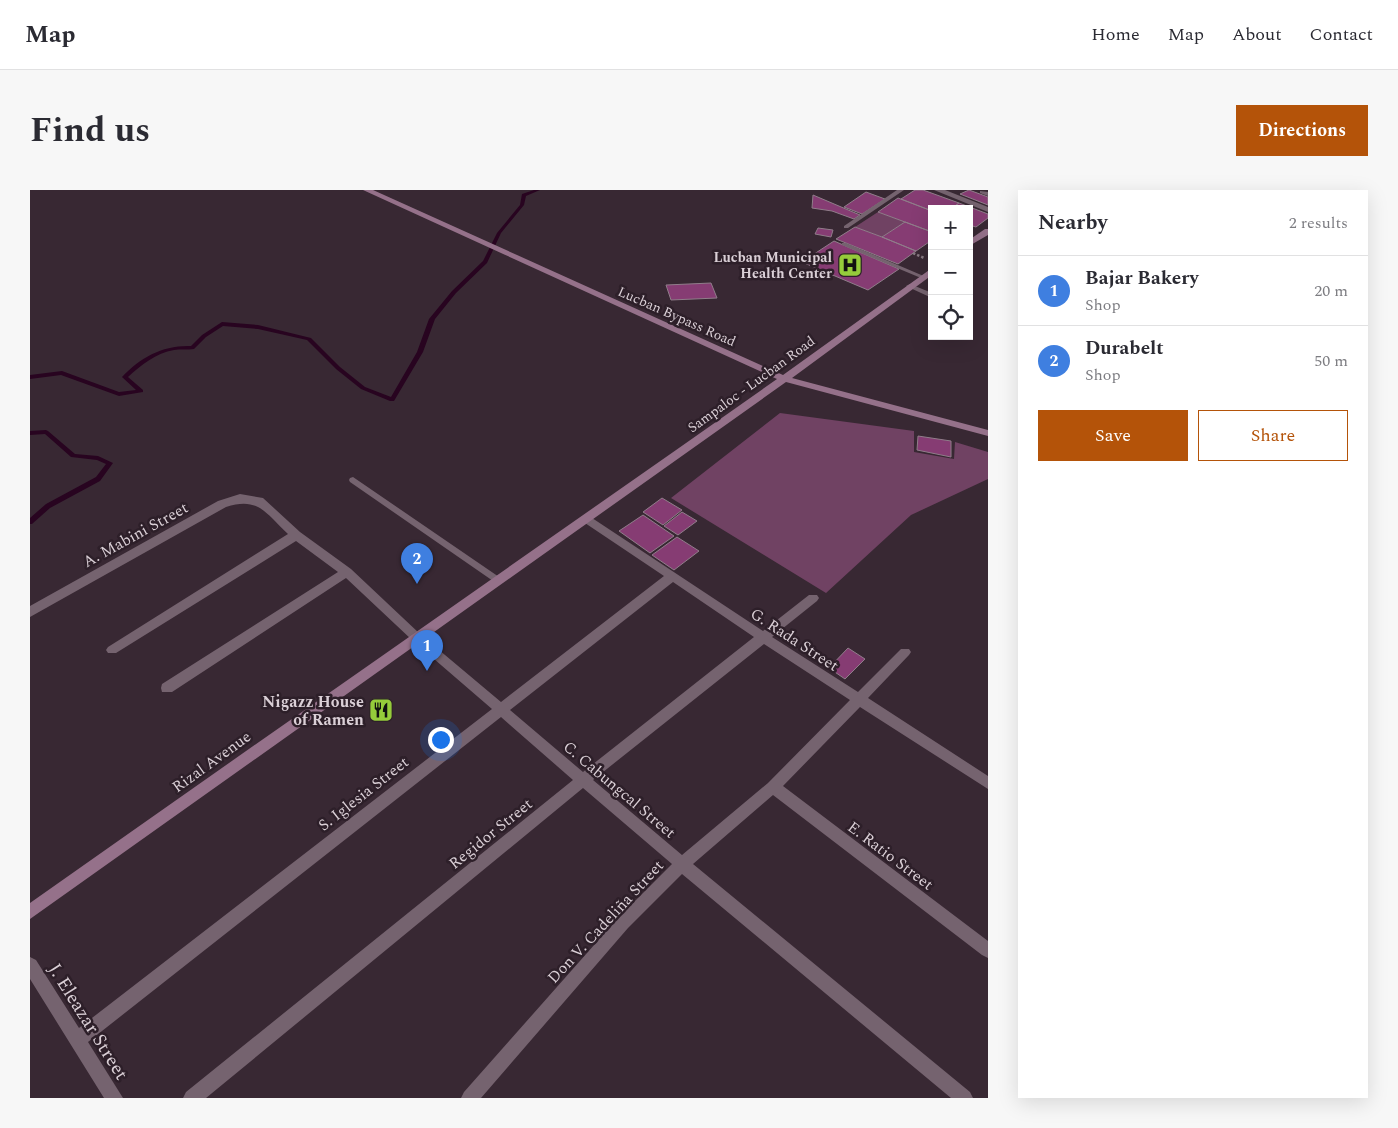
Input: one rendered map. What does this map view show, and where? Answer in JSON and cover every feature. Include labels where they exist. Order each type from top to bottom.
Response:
[{"type":"main road","name":"Lucban Bypass Road","points":[[367,190],[784,379],[988,433]]},
{"type":"main road","points":[[973,241],[988,231]]},
{"type":"main road","name":"Sampaloc - Lucban Road","points":[[586,518],[784,379],[927,274]]},
{"type":"main road","name":"Rizal Avenue","points":[[30,912],[586,518]]},
{"type":"street","points":[[938,190],[988,210]]},
{"type":"street","name":"A. Mabini Street","points":[[30,612],[222,504],[240,498],[259,501]]},
{"type":"street","name":"C. Cabungcal Street","points":[[259,501],[296,535],[347,572],[416,637],[682,864],[964,1098]]},
{"type":"street","name":"G. Rada Street","points":[[586,518],[671,577],[988,783]]},
{"type":"street","points":[[112,650],[296,535]]},
{"type":"street","points":[[167,688],[347,572]]},
{"type":"street","name":"S. Iglesia Street","points":[[78,1039],[499,709],[671,577]]},
{"type":"street","name":"Regidor Street","points":[[192,1098],[583,780],[813,598]]},
{"type":"street","name":"Don V. Cadeliña Street","points":[[470,1098],[623,923],[682,864],[772,787],[904,652]]},
{"type":"street","name":"E. Ratio Street","points":[[772,787],[988,950]]},
{"type":"street","name":"J. Eleazar Street","points":[[30,965],[114,1098]]},
{"type":"lane","points":[[846,227],[901,190]]},
{"type":"lane","points":[[844,244],[927,274]]},
{"type":"lane","points":[[910,286],[930,295]]},
{"type":"lane","points":[[353,480],[499,581]]},
{"type":"shaded area","points":[[878,212],[905,222],[882,237],[855,227]]},
{"type":"shaded area","points":[[780,413],[914,431],[914,452],[954,459],[955,442],[988,452],[988,479],[911,515],[826,593],[671,498]]},
{"type":"building","points":[[915,190],[923,190],[959,203],[956,205],[928,205],[928,209],[901,199]]},
{"type":"building","points":[[969,190],[988,197],[988,205],[960,194]]},
{"type":"building","points":[[866,192],[885,199],[862,214],[844,207]]},
{"type":"building","points":[[813,195],[860,215],[854,219],[832,211],[812,208]]},
{"type":"building","points":[[898,198],[928,209],[928,231],[878,212]]},
{"type":"building","points":[[973,208],[988,214],[988,218],[976,227],[973,226]]},
{"type":"building","points":[[905,222],[928,231],[928,243],[916,251],[882,237]]},
{"type":"building","points":[[855,227],[916,251],[898,264],[836,239]]},
{"type":"building","points":[[818,228],[833,230],[831,237],[815,234]]},
{"type":"building","name":"Lucban Municipal Health Center","points":[[834,241],[899,269],[868,290],[802,262]]},
{"type":"building","points":[[711,283],[717,298],[671,300],[666,285]]},
{"type":"building","points":[[918,436],[951,441],[951,457],[917,450]]},
{"type":"building","points":[[662,498],[682,510],[663,525],[643,512]]},
{"type":"building","points":[[682,512],[697,521],[678,535],[664,526]]},
{"type":"building","points":[[643,515],[674,536],[650,553],[619,531]]},
{"type":"building","points":[[677,537],[699,551],[674,570],[652,555]]},
{"type":"building","points":[[848,648],[865,659],[845,679],[829,668]]},
{"type":"waterway","points":[[30,377],[62,373],[119,394],[141,391],[125,377],[133,370],[156,354],[164,351],[192,348],[204,336],[222,324],[258,327],[309,339],[338,368],[363,388],[392,400],[420,352],[432,319],[454,292],[485,262],[499,233],[522,205],[524,195],[538,190]]},
{"type":"waterway","points":[[30,433],[46,432],[73,456],[98,458],[110,463],[98,479],[48,506],[30,522]]},
{"type":"place","name":"Lucban Municipal Health Center","points":[[850,265]]},
{"type":"place","name":"Durabelt","points":[[417,584]]},
{"type":"place","name":"Bajar Bakery","points":[[427,671]]},
{"type":"place","name":"Nigazz House of Ramen","points":[[381,710]]}]
